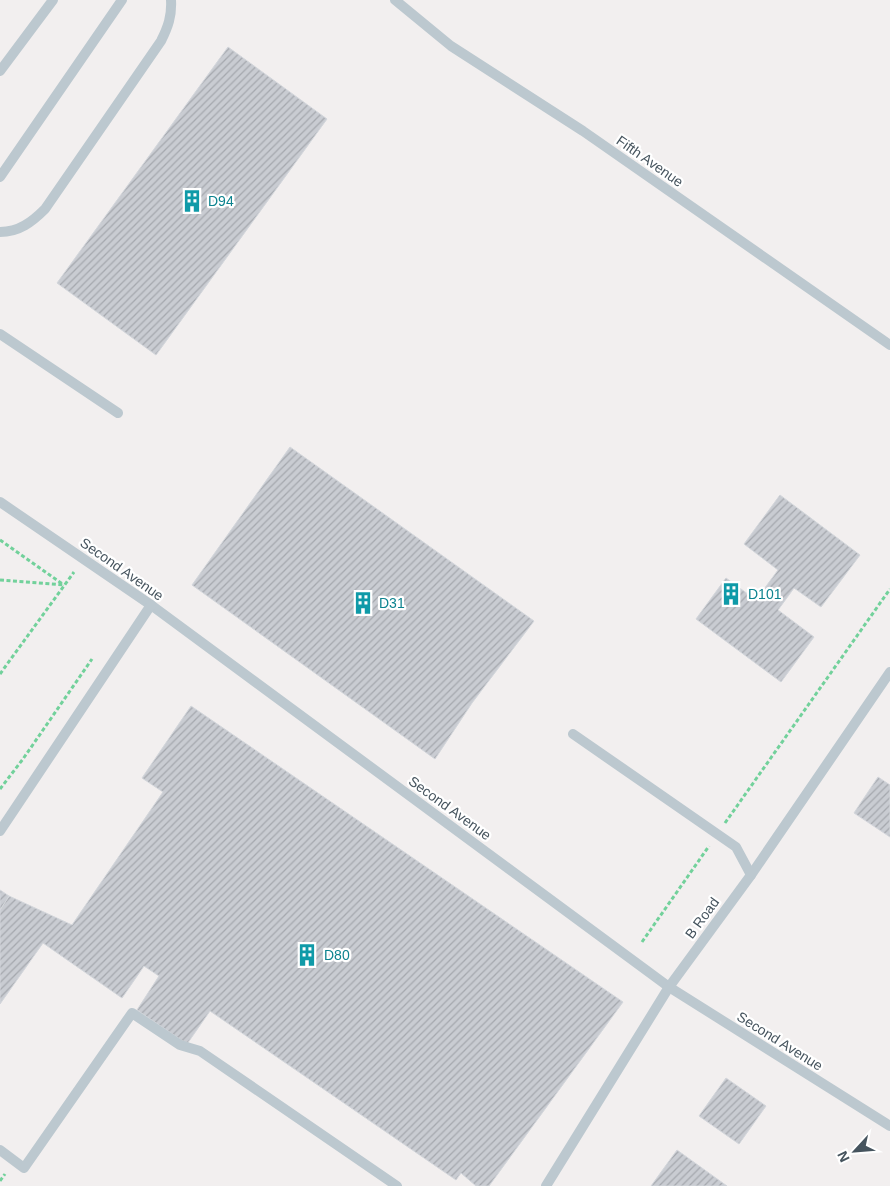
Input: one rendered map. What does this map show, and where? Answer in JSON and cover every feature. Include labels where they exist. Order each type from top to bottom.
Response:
[{"type":"lane","points":[[0,71],[53,0]]},
{"type":"lane","points":[[0,177],[122,0]]},
{"type":"lane","points":[[0,232],[22,228],[45,209],[161,41],[168,27],[172,12],[171,0]]},
{"type":"lane","name":"Fifth Avenue","points":[[395,0],[451,46],[583,131],[890,345]]},
{"type":"lane","points":[[0,334],[118,413]]},
{"type":"lane","name":"Second Avenue","points":[[0,502],[151,605],[669,987],[890,1126]]},
{"type":"lane","points":[[0,831],[151,605]]},
{"type":"lane","name":"B Road","points":[[546,1186],[669,987],[751,875],[890,672]]},
{"type":"lane","points":[[573,734],[736,847],[751,875]]},
{"type":"lane","points":[[0,1150],[24,1168],[132,1013],[180,1045],[200,1051],[397,1186]]},
{"type":"path","points":[[0,540],[64,585]]},
{"type":"path","points":[[0,674],[83,559]]},
{"type":"path","points":[[0,580],[64,585]]},
{"type":"path","points":[[721,830],[890,589]]},
{"type":"path","points":[[0,789],[92,659]]},
{"type":"path","points":[[642,942],[709,846]]},
{"type":"building","name":"D94","points":[[228,47],[327,119],[156,355],[57,283]]},
{"type":"building","name":"D31","points":[[290,447],[534,621],[472,703],[435,759],[192,585]]},
{"type":"building","name":"D101","points":[[780,495],[860,555],[821,607],[794,588],[778,610],[814,637],[781,682],[696,619],[726,578],[756,600],[778,570],[744,544]]},
{"type":"building","name":"D80","points":[[191,706],[623,1002],[489,1186],[476,1186],[461,1173],[456,1180],[210,1011],[187,1044],[137,1010],[159,976],[144,966],[122,998],[43,943],[0,1004],[0,910],[9,896],[72,925],[163,792],[142,778]]},
{"type":"building","points":[[878,777],[890,785],[890,837],[854,813]]},
{"type":"building","points":[[0,890],[9,896],[0,910]]},
{"type":"building","points":[[726,1078],[766,1106],[739,1144],[699,1116]]},
{"type":"building","points":[[677,1150],[727,1186],[651,1186]]},
{"type":"place","name":"D94","points":[[192,201]]},
{"type":"place","name":"D101","points":[[731,594]]},
{"type":"place","name":"D31","points":[[363,603]]},
{"type":"place","name":"D80","points":[[307,955]]}]
